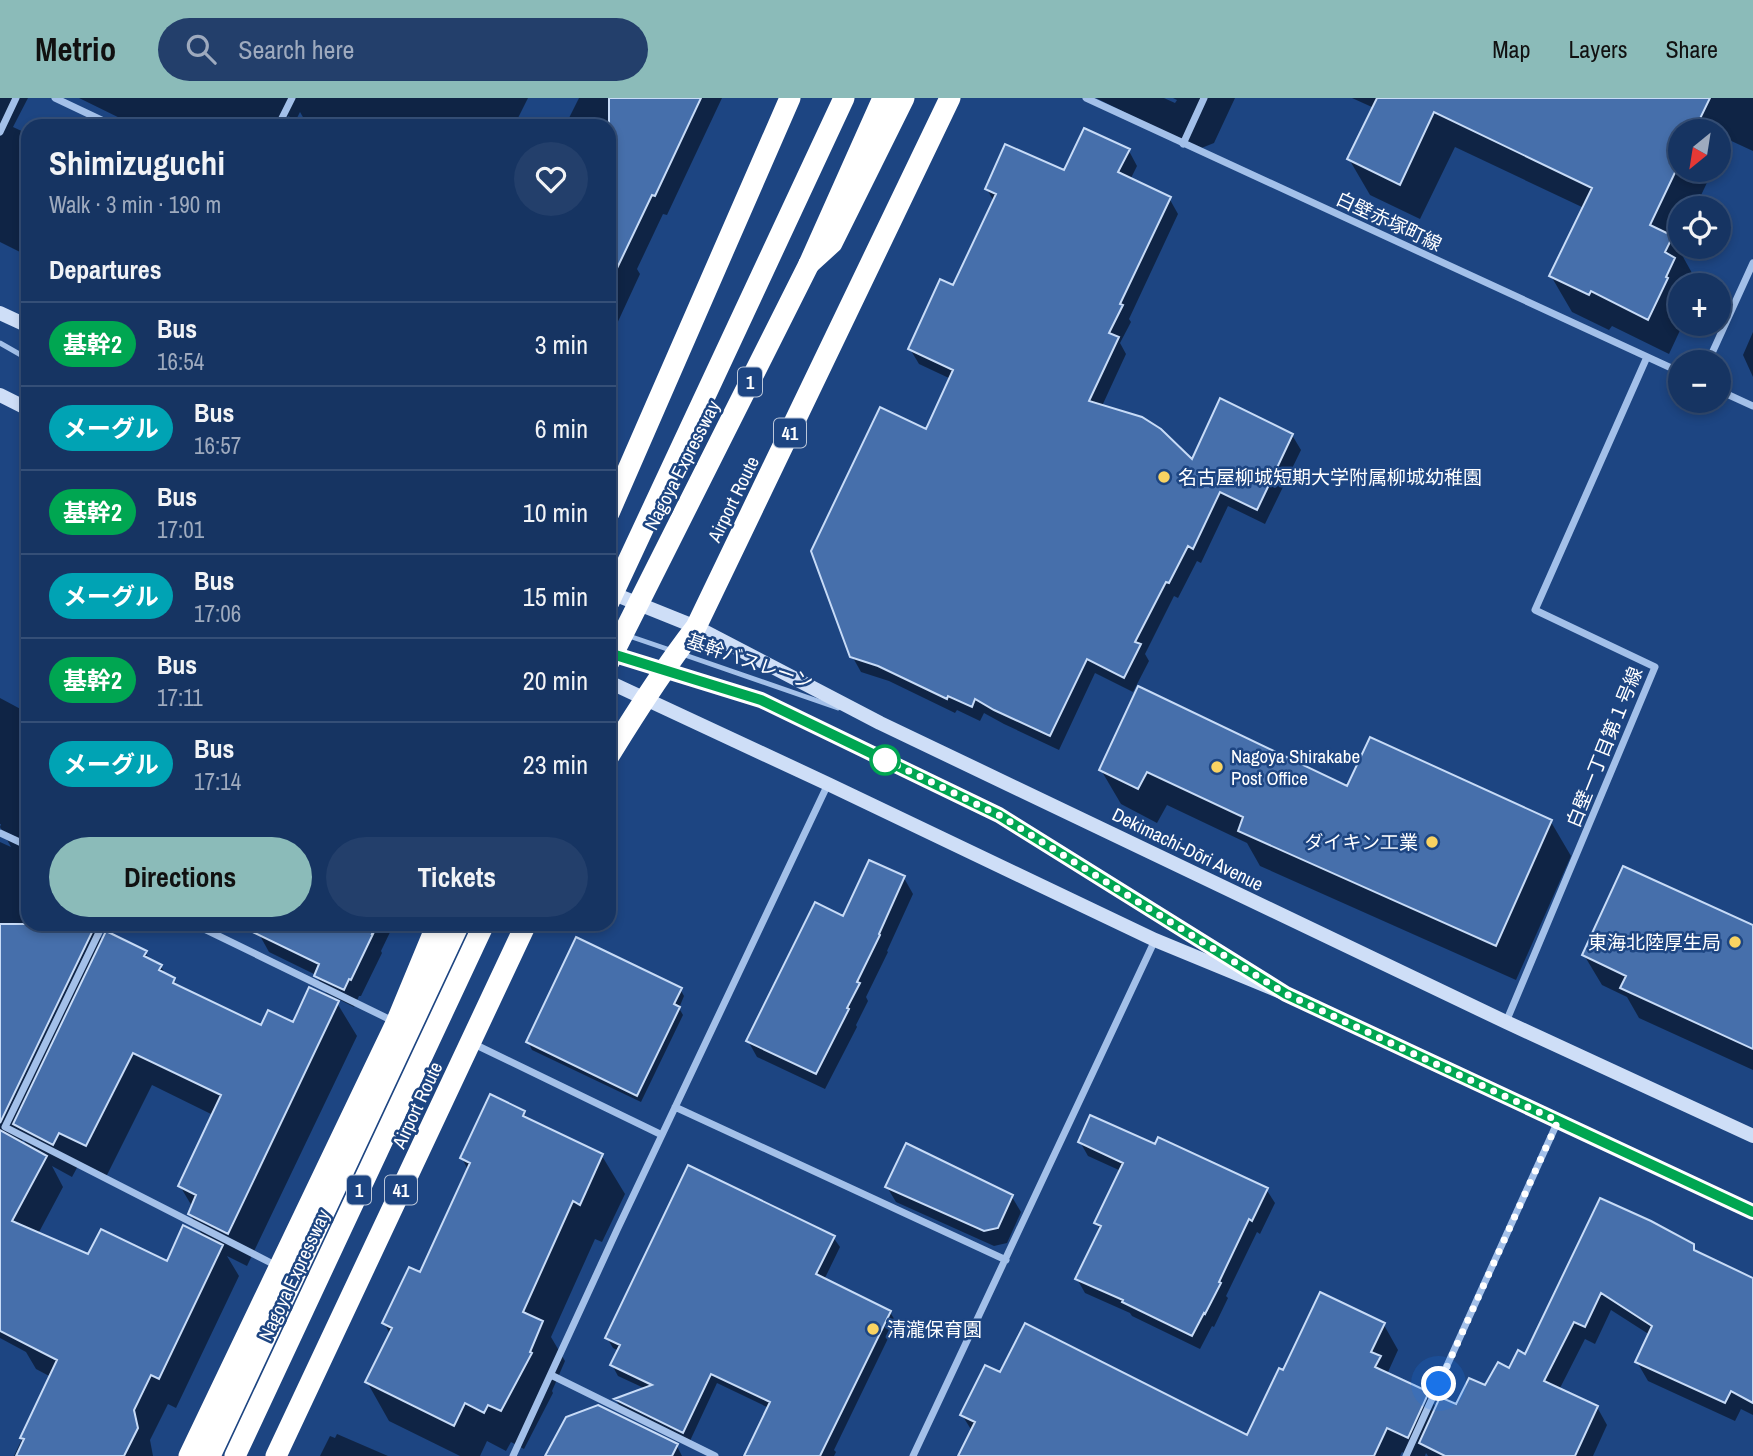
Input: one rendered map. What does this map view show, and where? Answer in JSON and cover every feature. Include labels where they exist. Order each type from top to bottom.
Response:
[{"type":"highway","points":[[616,497],[790,98]]},
{"type":"highway","name":"Nagoya Expressway","points":[[616,587],[844,98]]},
{"type":"highway","name":"Nagoya Expressway","points":[[616,648],[809,264],[883,98]]},
{"type":"highway","points":[[809,264],[832,243],[904,98]]},
{"type":"highway","name":"Airport Route","points":[[616,745],[645,698],[696,627],[950,98]]},
{"type":"highway","points":[[189,1456],[396,1023],[434,931]]},
{"type":"highway","name":"Nagoya Expressway","points":[[210,1456],[456,931]]},
{"type":"highway","name":"Nagoya Expressway","points":[[235,1456],[481,931]]},
{"type":"highway","name":"Airport Route","points":[[276,1456],[523,931]]},
{"type":"main road","points":[[0,313],[21,323]]},
{"type":"main road","points":[[0,395],[21,406]]},
{"type":"main road","name":"Dekimachi-Dōri Avenue","points":[[616,595],[696,627],[880,723],[1506,1022],[1753,1136]]},
{"type":"main road","points":[[616,685],[1155,940],[1286,994],[1753,1212]]},
{"type":"street","points":[[0,132],[16,98]]},
{"type":"street","points":[[55,98],[99,119]]},
{"type":"street","points":[[282,119],[292,98]]},
{"type":"street","name":"白壁赤塚町線","points":[[1086,98],[1668,367]]},
{"type":"street","points":[[1183,144],[1204,98]]},
{"type":"street","points":[[1713,350],[1753,263]]},
{"type":"street","name":"白壁一丁目第１号線","points":[[1506,1022],[1656,667],[1535,610],[1647,357]]},
{"type":"street","points":[[1731,396],[1753,406]]},
{"type":"street","points":[[513,1456],[828,784]]},
{"type":"street","points":[[0,833],[21,843]]},
{"type":"street","points":[[100,931],[5,1128],[279,1267]]},
{"type":"street","points":[[208,931],[396,1023]]},
{"type":"street","points":[[913,1456],[1155,940]]},
{"type":"street","points":[[471,1043],[662,1135]]},
{"type":"street","points":[[675,1107],[1006,1260]]},
{"type":"street","points":[[1406,1456],[1558,1121]]},
{"type":"street","points":[[551,1375],[715,1456]]},
{"type":"lane","points":[[0,343],[21,355]]},
{"type":"lane","name":"基幹バスレーン","points":[[620,634],[880,723]]},
{"type":"lane","name":"基幹バスレーン","points":[[616,655],[761,700],[999,815],[1286,994]]},
{"type":"building","points":[[609,98],[701,98],[616,270],[616,119],[609,119]]},
{"type":"building","points":[[1377,98],[1710,98],[1700,119],[1668,119],[1668,182],[1670,182],[1650,225],[1668,234],[1665,252],[1668,259],[1675,259],[1648,320],[1591,291],[1589,295],[1549,276],[1592,188],[1434,112],[1400,185],[1347,159]]},
{"type":"building","points":[[1084,128],[1130,149],[1118,172],[1171,197],[1120,304],[1123,305],[1109,333],[1119,337],[1089,401],[1142,417],[1161,429],[1192,459],[1220,398],[1293,434],[1257,510],[1220,492],[1193,549],[1188,546],[1135,642],[1141,644],[1124,678],[1087,659],[1050,736],[975,699],[972,707],[948,696],[947,699],[878,666],[850,657],[811,551],[880,407],[926,429],[953,370],[908,349],[940,279],[953,285],[996,194],[985,189],[1005,144],[1064,170]]},
{"type":"building","points":[[1138,686],[1347,786],[1370,737],[1552,820],[1496,946],[1238,831],[1243,817],[1147,772],[1138,789],[1099,770]]},
{"type":"building","points":[[869,860],[905,876],[857,982],[860,983],[847,1008],[849,1009],[816,1074],[746,1041],[815,902],[843,916]]},
{"type":"building","points":[[1623,866],[1753,925],[1753,1049],[1620,988],[1626,976],[1582,955]]},
{"type":"building","points":[[0,924],[21,924],[21,931],[93,931],[0,1123]]},
{"type":"building","points":[[106,931],[147,951],[144,956],[162,965],[159,970],[175,978],[173,983],[261,1025],[268,1010],[293,1022],[309,987],[339,1001],[228,1234],[188,1214],[196,1195],[178,1186],[221,1095],[133,1053],[86,1146],[59,1133],[53,1145],[13,1124]]},
{"type":"building","points":[[251,931],[373,931],[344,990],[314,976],[319,964]]},
{"type":"building","points":[[576,937],[682,988],[674,1004],[680,1007],[637,1096],[526,1042]]},
{"type":"building","points":[[490,1094],[525,1111],[523,1116],[603,1154],[580,1205],[573,1201],[523,1312],[543,1321],[530,1352],[532,1353],[501,1411],[488,1405],[484,1413],[465,1403],[454,1426],[365,1382],[392,1328],[382,1323],[409,1267],[420,1272],[470,1163],[460,1158]]},
{"type":"building","points":[[1090,1115],[1155,1144],[1158,1137],[1268,1188],[1252,1221],[1249,1219],[1219,1282],[1221,1283],[1192,1336],[1122,1302],[1123,1300],[1075,1279],[1101,1226],[1094,1223],[1123,1163],[1078,1142]]},
{"type":"building","points":[[0,1130],[47,1156],[12,1221],[88,1254],[101,1229],[167,1261],[183,1225],[223,1245],[159,1379],[151,1375],[134,1410],[138,1428],[124,1456],[16,1456],[24,1439],[20,1438],[57,1360],[0,1331]]},
{"type":"building","points":[[906,1143],[1013,1195],[998,1228],[984,1231],[885,1187]]},
{"type":"building","points":[[688,1165],[835,1236],[816,1274],[891,1311],[820,1456],[744,1456],[770,1402],[711,1374],[683,1433],[614,1399],[652,1385],[610,1365],[620,1345],[605,1338]]},
{"type":"building","points":[[1600,1198],[1651,1221],[1694,1244],[1694,1250],[1753,1278],[1753,1403],[1731,1391],[1725,1403],[1635,1362],[1652,1326],[1601,1293],[1585,1327],[1574,1322],[1544,1381],[1598,1406],[1575,1456],[1445,1456],[1419,1443],[1440,1397],[1456,1404],[1469,1378],[1485,1385],[1498,1362],[1509,1368],[1518,1350],[1525,1354]]},
{"type":"building","points":[[1320,1292],[1385,1323],[1371,1352],[1381,1356],[1375,1367],[1429,1392],[1408,1438],[1387,1428],[1374,1456],[958,1456],[975,1422],[960,1415],[985,1365],[1000,1372],[1025,1323],[1247,1435],[1279,1368],[1283,1370]]},
{"type":"building","points":[[598,1405],[678,1444],[672,1456],[545,1456],[566,1417]]},
{"type":"bus line","name":"基幹2","points":[[616,655],[761,700],[999,815],[1286,994],[1753,1212]]},
{"type":"place","name":"名古屋柳城短期大学附属柳城幼稚園","points":[[1164,477]]},
{"type":"place","name":"Nagoya Shirakabe Post Office","points":[[1217,767]]},
{"type":"place","name":"ダイキン工業","points":[[1432,842]]},
{"type":"place","name":"東海北陸厚生局","points":[[1735,942]]},
{"type":"place","name":"清瀧保育園","points":[[873,1329]]},
{"type":"route","points":[[885,760],[880,757],[999,815],[1286,994],[1558,1121],[1439,1384]]}]
